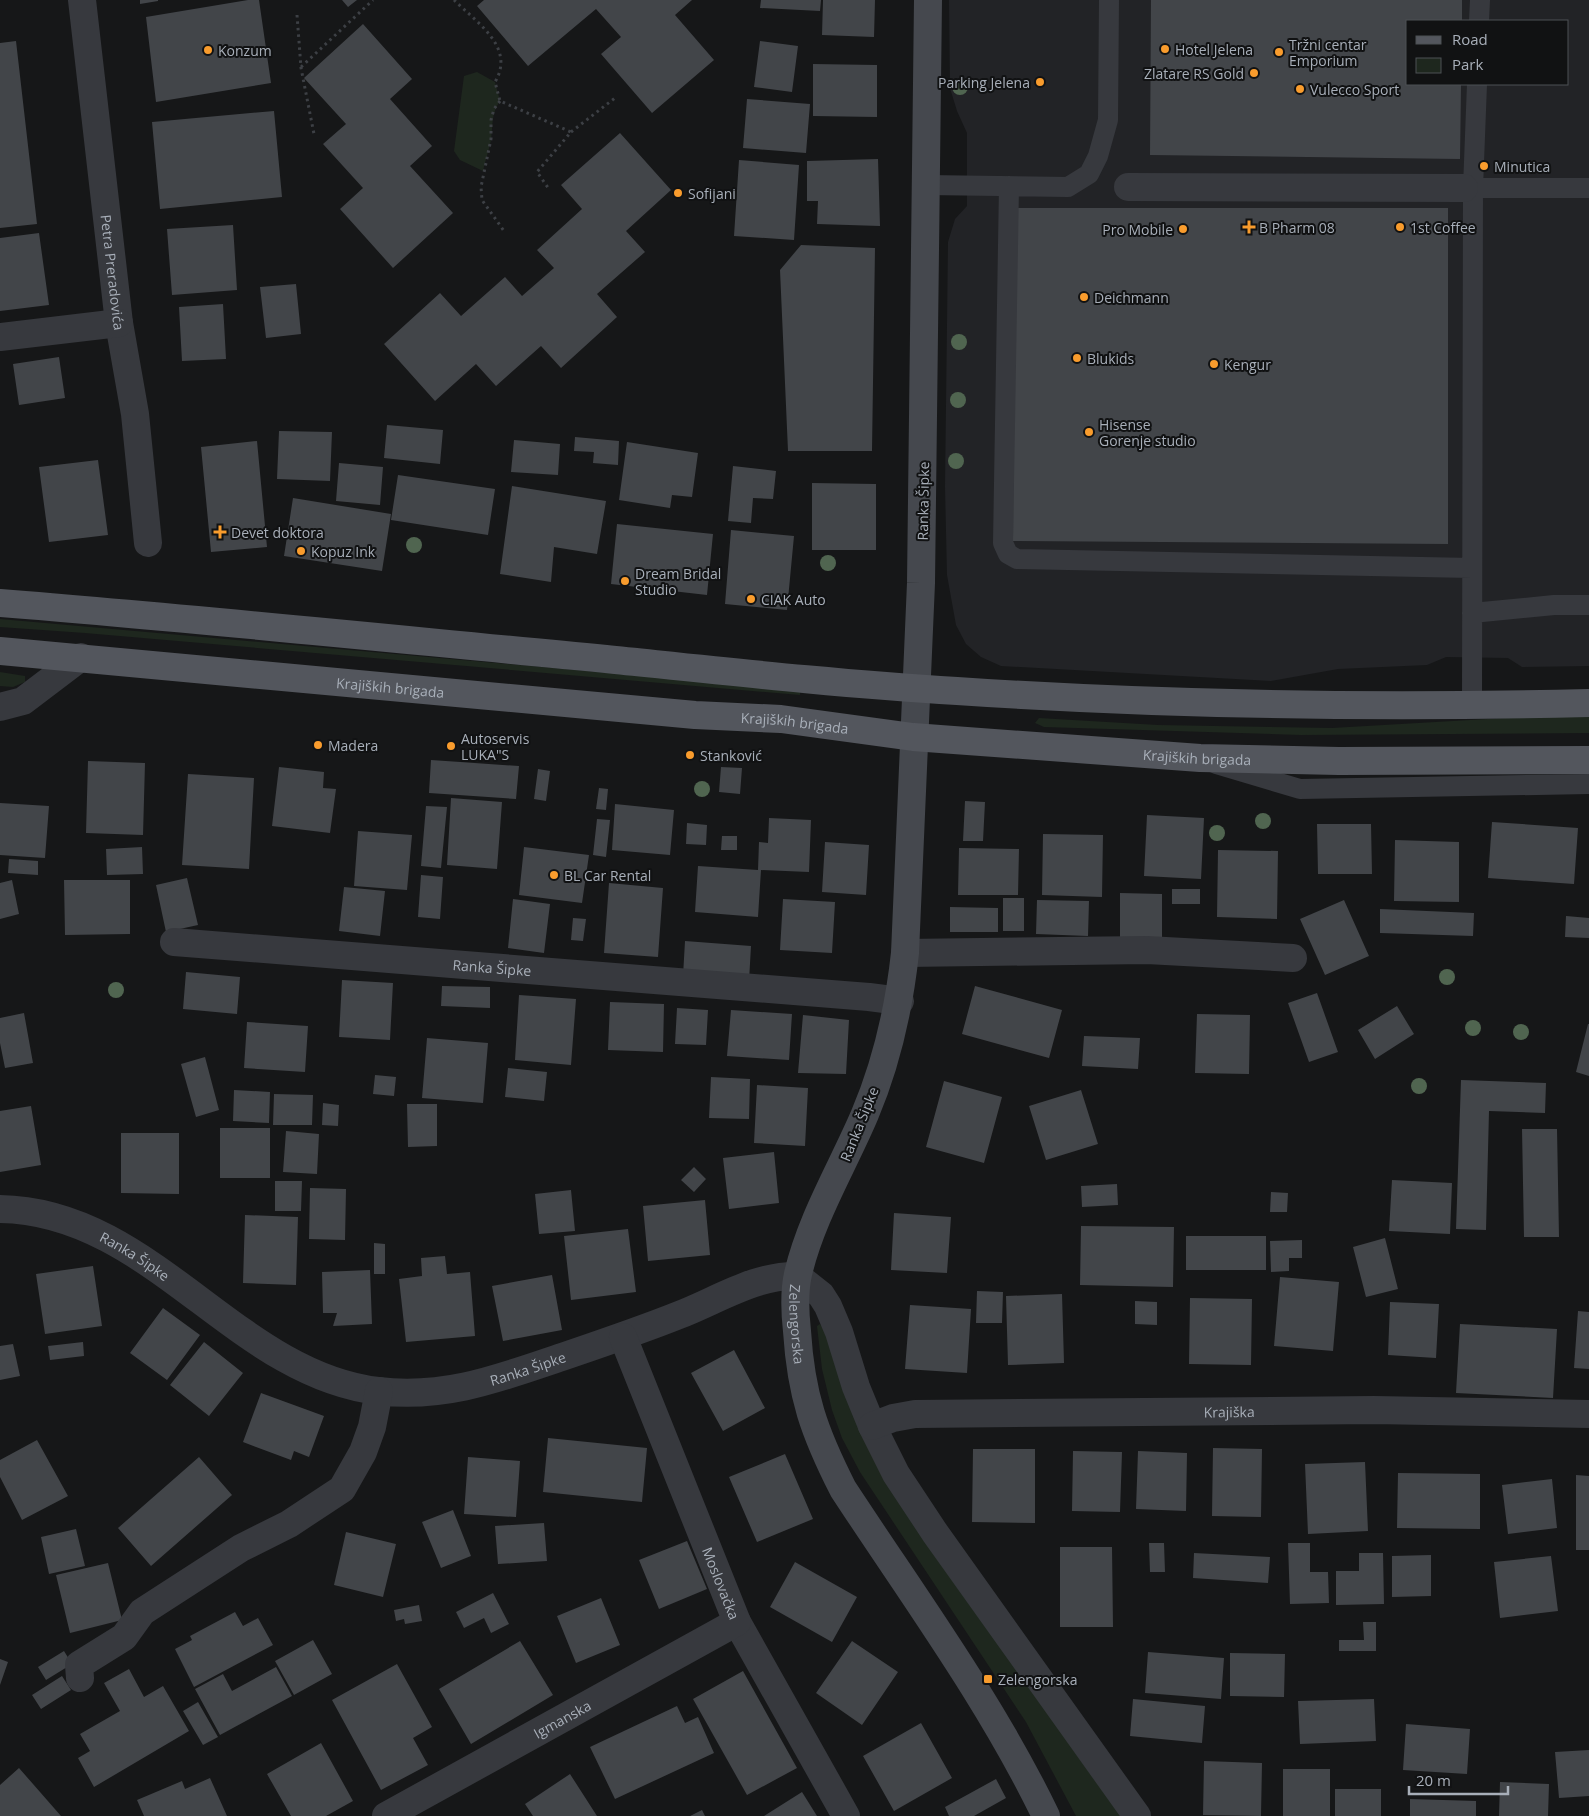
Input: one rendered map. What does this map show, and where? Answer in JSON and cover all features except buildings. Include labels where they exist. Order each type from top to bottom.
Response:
[{"type":"main road","points":[[0,602],[916,688],[1246,705],[1472,706],[1589,703]]},
{"type":"main road","name":"Krajiških brigada","points":[[0,651],[685,714],[781,719],[913,737],[1200,758],[1369,761],[1589,760]]},
{"type":"street","name":"Petra Preradovića","points":[[82,0],[119,323],[135,414],[148,543]]},
{"type":"street","name":"Ranka Šipke","points":[[0,1210],[15,1210],[48,1216],[90,1231],[122,1246],[280,1356],[344,1383],[378,1391],[423,1392],[482,1384],[623,1337],[767,1278],[798,1276],[820,1213],[866,1112],[887,1050],[900,1001],[905,953],[924,468],[928,0]]},
{"type":"street","points":[[1128,187],[1469,188]]},
{"type":"street","points":[[0,337],[119,323]]},
{"type":"street","points":[[0,707],[23,701],[81,657]]},
{"type":"street","name":"Ranka Šipke","points":[[174,942],[849,995],[900,1001]]},
{"type":"street","points":[[905,953],[1147,950],[1293,958]]},
{"type":"street","points":[[798,1276],[821,1295],[828,1306],[839,1332],[856,1387],[872,1426],[896,1474],[935,1533],[1137,1816]]},
{"type":"street","name":"Zelengorska","points":[[798,1276],[796,1315],[801,1381],[807,1406],[826,1456],[843,1489],[972,1684],[1022,1767],[1046,1816]]},
{"type":"street","name":"Moslovačka","points":[[623,1337],[737,1622],[846,1816]]},
{"type":"street","points":[[80,1678],[79,1665],[124,1637],[142,1612],[241,1548],[289,1524],[342,1489],[363,1452],[372,1427],[378,1391]]},
{"type":"street","name":"Krajiška","points":[[872,1426],[893,1418],[915,1414],[1374,1410],[1589,1414]]},
{"type":"street","name":"Igmanska","points":[[386,1816],[737,1622]]},
{"type":"lane","points":[[926,186],[1068,187],[1090,174],[1098,156],[1108,120],[1109,0]]},
{"type":"lane","points":[[1479,20],[1480,0]]},
{"type":"lane","points":[[1472,706],[1469,188],[1477,85]]},
{"type":"lane","points":[[1008,186],[1004,542],[1008,554],[1017,559],[1472,568]]},
{"type":"lane","points":[[1469,188],[1589,188]]},
{"type":"lane","points":[[1472,612],[1554,605],[1589,605]]},
{"type":"lane","points":[[1200,758],[1249,775],[1300,789],[1589,784]]},
{"type":"path","points":[[301,68],[373,0]]},
{"type":"path","points":[[454,0],[496,42],[501,55],[501,71],[495,82],[500,101]]},
{"type":"path","points":[[297,15],[301,68],[314,134]]},
{"type":"path","points":[[549,190],[537,172],[571,132],[616,98]]},
{"type":"path","points":[[500,101],[571,132]]},
{"type":"path","points":[[500,101],[494,109],[491,120],[491,139],[481,187],[482,200],[504,231]]},
{"type":"shaded area","points":[[949,0],[1589,0],[1589,666],[1522,667],[1508,658],[1446,657],[1427,665],[1338,669],[1271,681],[1001,666],[981,657],[966,644],[956,625],[947,575],[945,487],[948,242],[955,219],[967,206],[967,133],[957,111],[950,88]]},
{"type":"green space","points":[[477,72],[495,82],[500,101],[494,115],[491,140],[483,171],[460,160],[454,151],[464,76]]},
{"type":"green space","points":[[0,619],[800,690],[800,695],[0,627]]},
{"type":"green space","points":[[0,672],[25,676],[25,682],[13,687],[0,686]]},
{"type":"green space","points":[[1589,713],[1589,733],[1301,735],[1044,727],[1035,723],[1039,718],[1158,725],[1332,728]]},
{"type":"green space","points":[[820,1324],[825,1330],[843,1388],[1124,1816],[1076,1816],[1026,1722],[860,1472],[842,1438],[832,1410],[822,1369],[817,1326]]},
{"type":"place","name":"Hotel Jelena","points":[[1165,49]]},
{"type":"place","name":"Konzum","points":[[208,50]]},
{"type":"place","name":"Tržni centar Emporium","points":[[1279,52]]},
{"type":"place","name":"Zlatare RS Gold","points":[[1254,73]]},
{"type":"place","name":"Parking Jelena","points":[[1040,82]]},
{"type":"place","name":"Vulecco Sport","points":[[1300,89]]},
{"type":"place","name":"Minutica","points":[[1484,166]]},
{"type":"place","name":"Sofijani","points":[[678,193]]},
{"type":"place","name":"B Pharm 08","points":[[1249,227]]},
{"type":"place","name":"1st Coffee","points":[[1400,227]]},
{"type":"place","name":"Pro Mobile","points":[[1183,229]]},
{"type":"place","name":"Deichmann","points":[[1084,297]]},
{"type":"place","name":"Blukids","points":[[1077,358]]},
{"type":"place","name":"Kengur","points":[[1214,364]]},
{"type":"place","name":"Hisense Gorenje studio","points":[[1089,432]]},
{"type":"place","name":"Devet doktora","points":[[220,532]]},
{"type":"place","name":"Kopuz Ink","points":[[301,551]]},
{"type":"place","name":"Dream Bridal Studio","points":[[625,581]]},
{"type":"place","name":"CIAK Auto","points":[[751,599]]},
{"type":"place","name":"Madera","points":[[318,745]]},
{"type":"place","name":"Autoservis LUKA\"S","points":[[451,746]]},
{"type":"place","name":"Stanković","points":[[690,755]]},
{"type":"place","name":"BL Car Rental","points":[[554,875]]},
{"type":"place","name":"Zelengorska","points":[[988,1679]]}]
